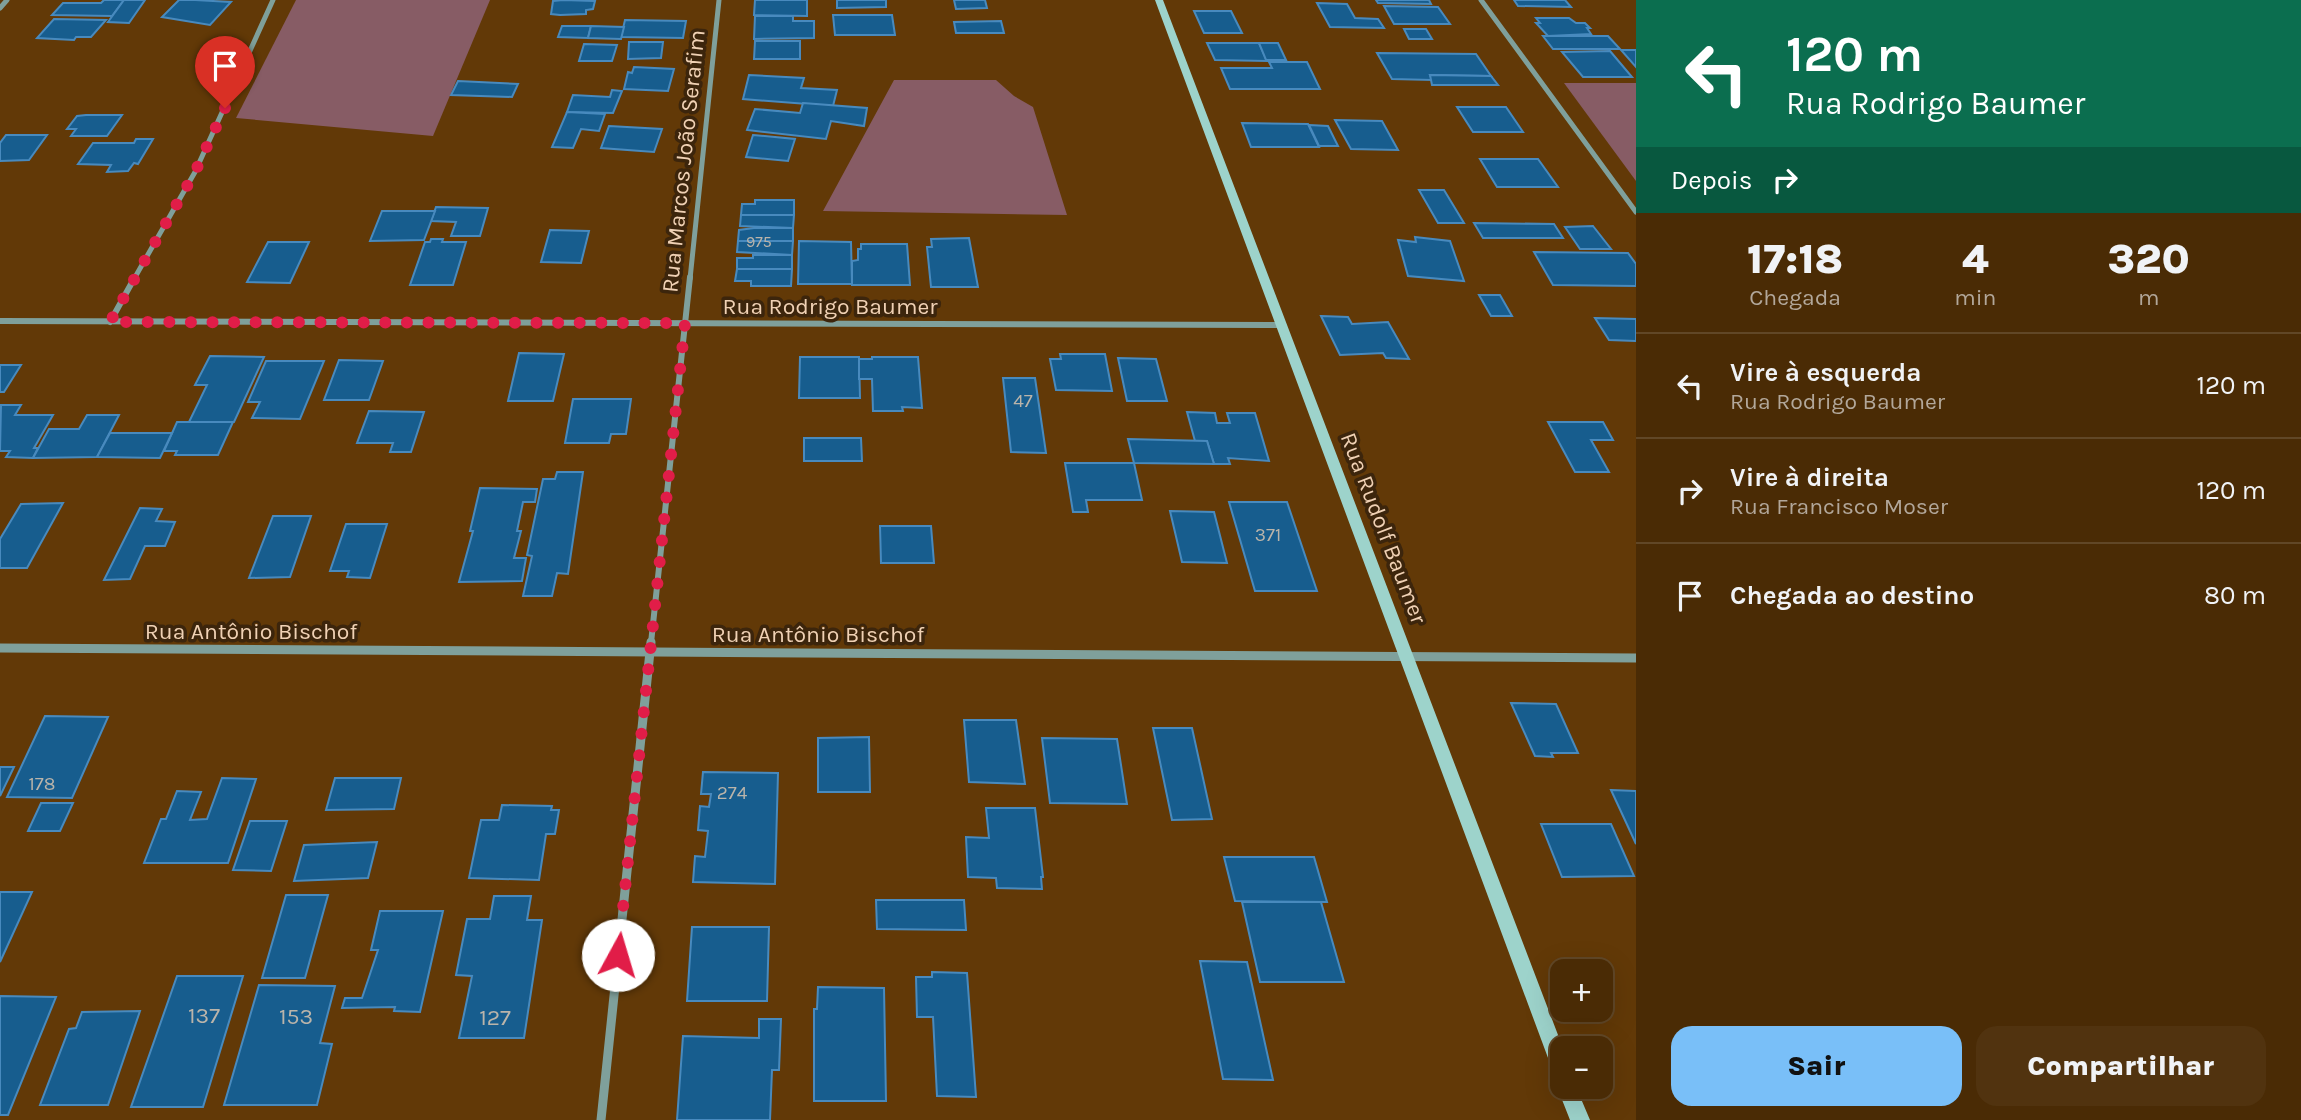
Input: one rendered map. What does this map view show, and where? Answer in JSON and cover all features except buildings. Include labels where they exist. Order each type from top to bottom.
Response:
[{"type":"street","points":[[110,322],[200,162],[273,0]]},
{"type":"street","name":"Rua Marcos João Serafim","points":[[601,1120],[719,0]]},
{"type":"street","name":"Rua Rudolf Baumer","points":[[1159,0],[1550,1039]]},
{"type":"street","points":[[1481,0],[1636,212]]},
{"type":"street","points":[[0,8],[4,1]]},
{"type":"street","name":"Rua Rodrigo Baumer","points":[[0,321],[1281,325]]},
{"type":"street","name":"Rua Antônio Bischof","points":[[0,648],[1636,658]]},
{"type":"street","points":[[1572,1099],[1580,1120]]},
{"type":"shaded area","points":[[296,0],[490,0],[433,136],[236,118]]},
{"type":"shaded area","points":[[894,80],[996,80],[1014,96],[1033,107],[1067,215],[823,211]]},
{"type":"shaded area","points":[[1564,83],[1636,83],[1636,181]]},
{"type":"route","points":[[225,108],[195,172],[110,322],[685,323],[618,955]]}]
